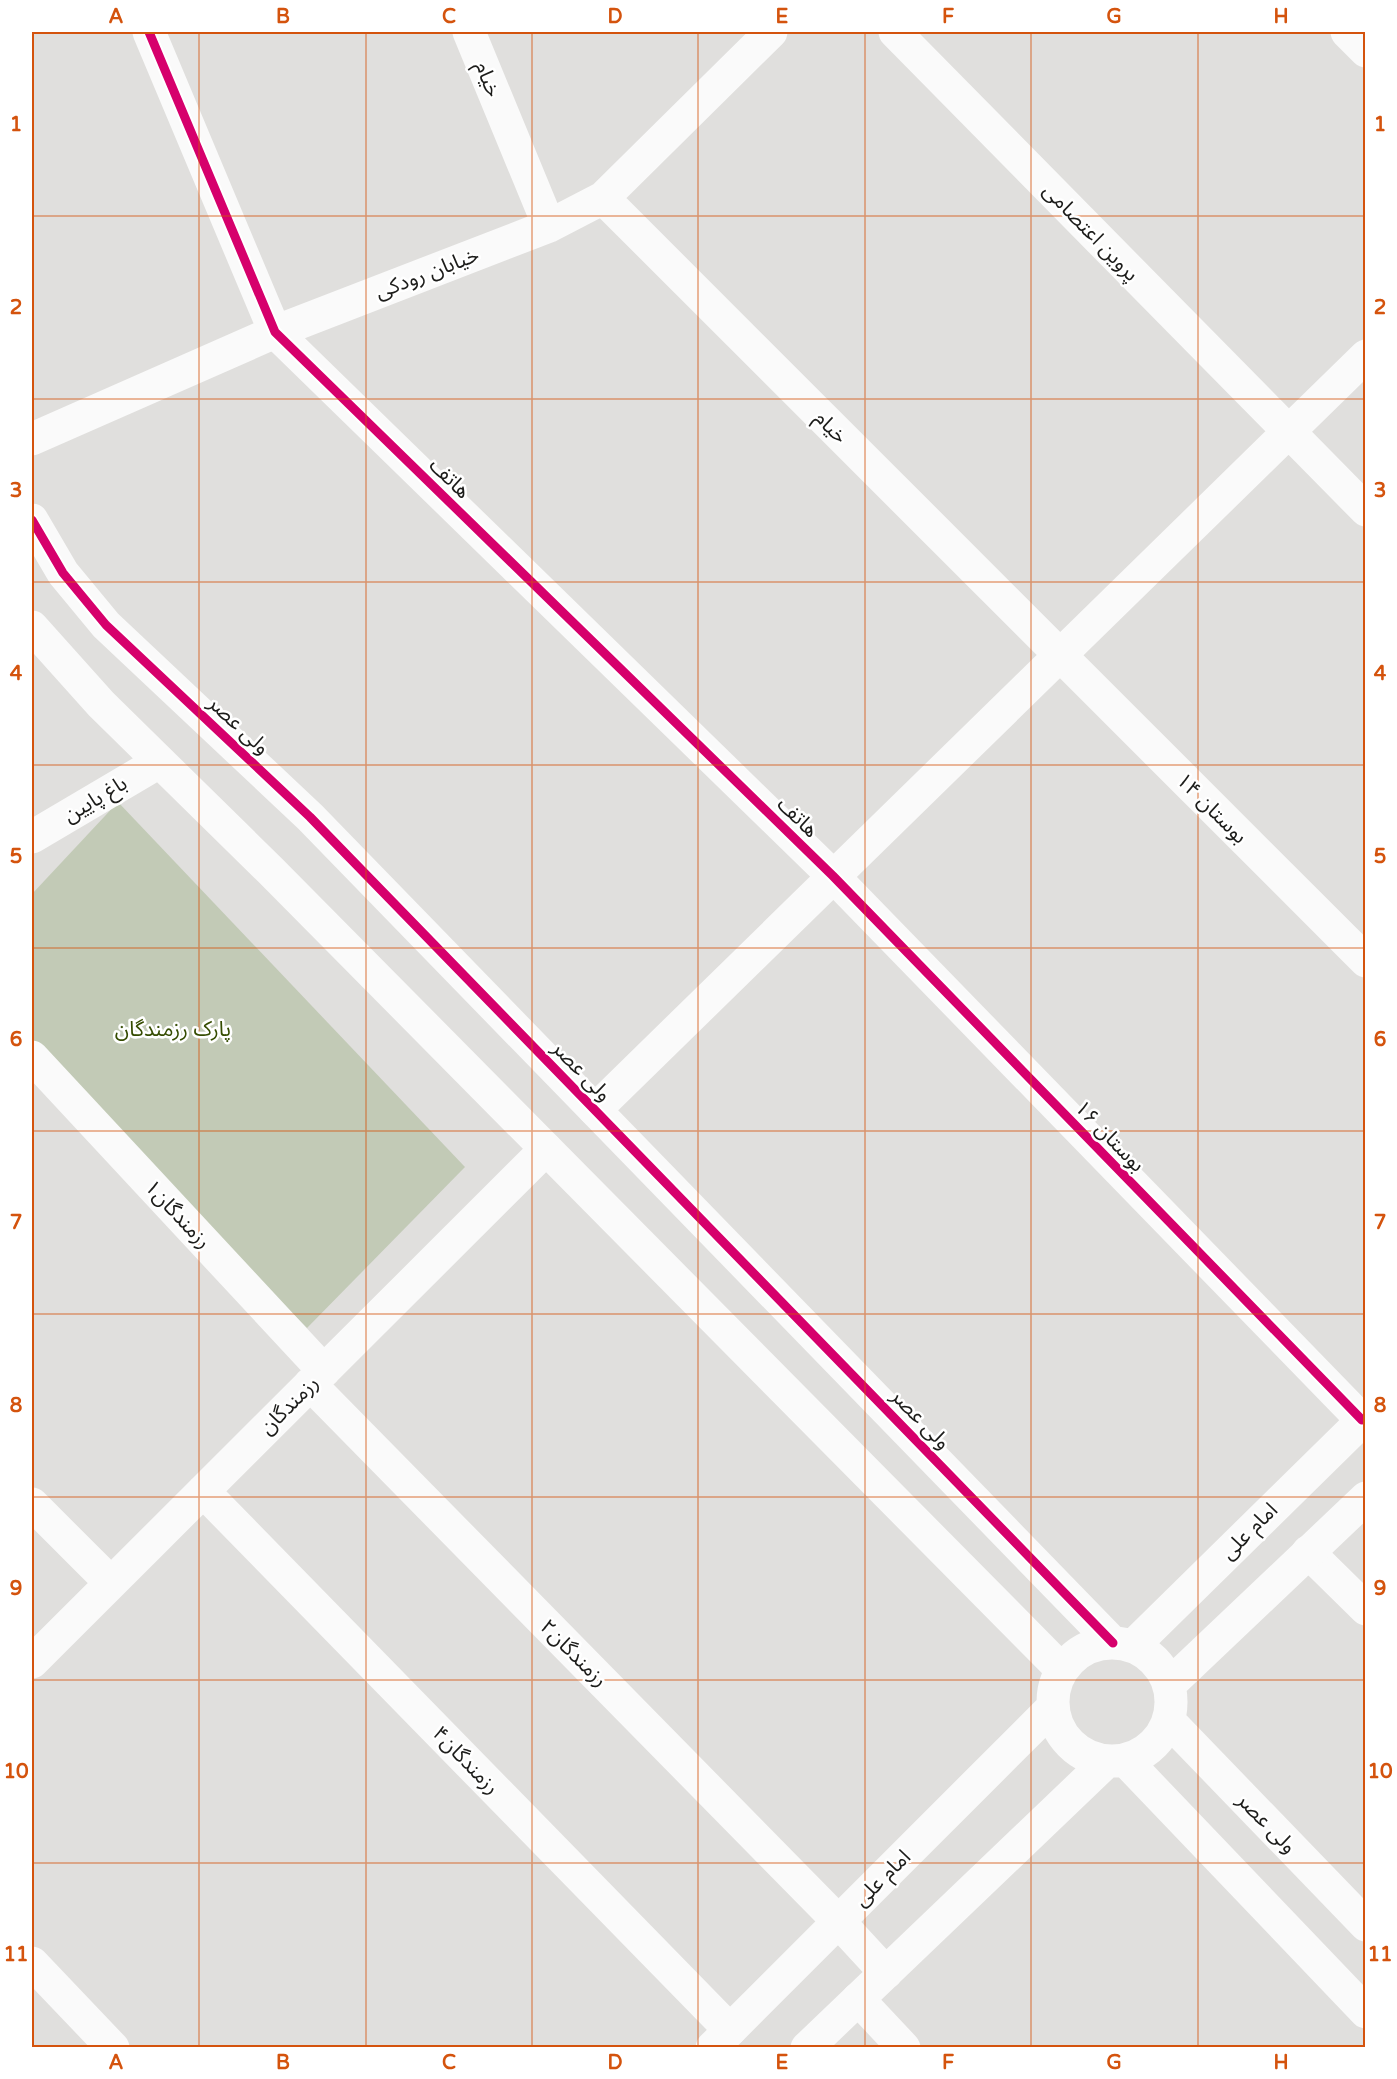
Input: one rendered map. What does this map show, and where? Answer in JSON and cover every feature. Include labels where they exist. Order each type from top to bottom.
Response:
[{"type":"street","name":"هاتف","points":[[149,32],[275,332],[833,876]]},
{"type":"street","name":"خیام","points":[[469,32],[549,226]]},
{"type":"street","name":"خیابان رودکی","points":[[32,439],[275,332],[549,226],[603,198],[771,32]]},
{"type":"street","name":"پروین اعتصامی","points":[[895,32],[1365,510]]},
{"type":"street","points":[[1347,32],[1365,51]]},
{"type":"street","name":"خیام","points":[[603,198],[1059,655]]},
{"type":"street","points":[[595,1110],[1365,356]]},
{"type":"street","name":"ولی عصر","points":[[32,520],[63,573],[106,625],[310,817],[595,1110],[1123,1644]]},
{"type":"street","points":[[32,627],[100,704],[270,870],[1062,1670]]},
{"type":"street","name":"بوستان ۱۴","points":[[1059,655],[1365,962]]},
{"type":"street","name":"باغ پایین","points":[[32,837],[159,762]]},
{"type":"street","name":"بوستان ۱۶","points":[[833,876],[1364,1419]]},
{"type":"street","name":"رزمندگان۱","points":[[32,1057],[317,1377]]},
{"type":"street","name":"رزمندگان","points":[[32,1662],[546,1149]]},
{"type":"street","name":"رزمندگان۲","points":[[317,1377],[886,1973]]},
{"type":"street","name":"امام علی","points":[[1123,1644],[1364,1419]]},
{"type":"street","name":"رزمندگان۴","points":[[203,1491],[721,2039]]},
{"type":"street","points":[[1170,1685],[1365,1498]]},
{"type":"street","points":[[32,1504],[111,1583]]},
{"type":"street","points":[[1308,1552],[1365,1609]]},
{"type":"street","points":[[1123,1644],[1149,1655],[1161,1668],[1170,1685],[1172,1703],[1169,1721],[1160,1739],[1145,1753],[1116,1761],[1086,1756],[1070,1745],[1058,1728],[1052,1708],[1053,1688],[1062,1670],[1076,1655],[1093,1646],[1123,1644]]},
{"type":"street","name":"امام علی","points":[[721,2039],[1052,1708]]},
{"type":"street","name":"ولی عصر","points":[[1169,1721],[1365,1925]]},
{"type":"street","points":[[807,2048],[1116,1761]]},
{"type":"street","points":[[1116,1761],[1365,2012]]},
{"type":"street","points":[[32,1963],[113,2048]]},
{"type":"street","points":[[858,1999],[904,2048]]},
{"type":"green space","name":"پارک رزمندگان","points":[[118,802],[465,1167],[307,1328],[32,1051],[32,894]]},
{"type":"cycle path","points":[[149,32],[275,332],[833,876],[1362,1420]]},
{"type":"cycle path","points":[[32,520],[63,573],[106,625],[310,817],[1113,1643]]}]
